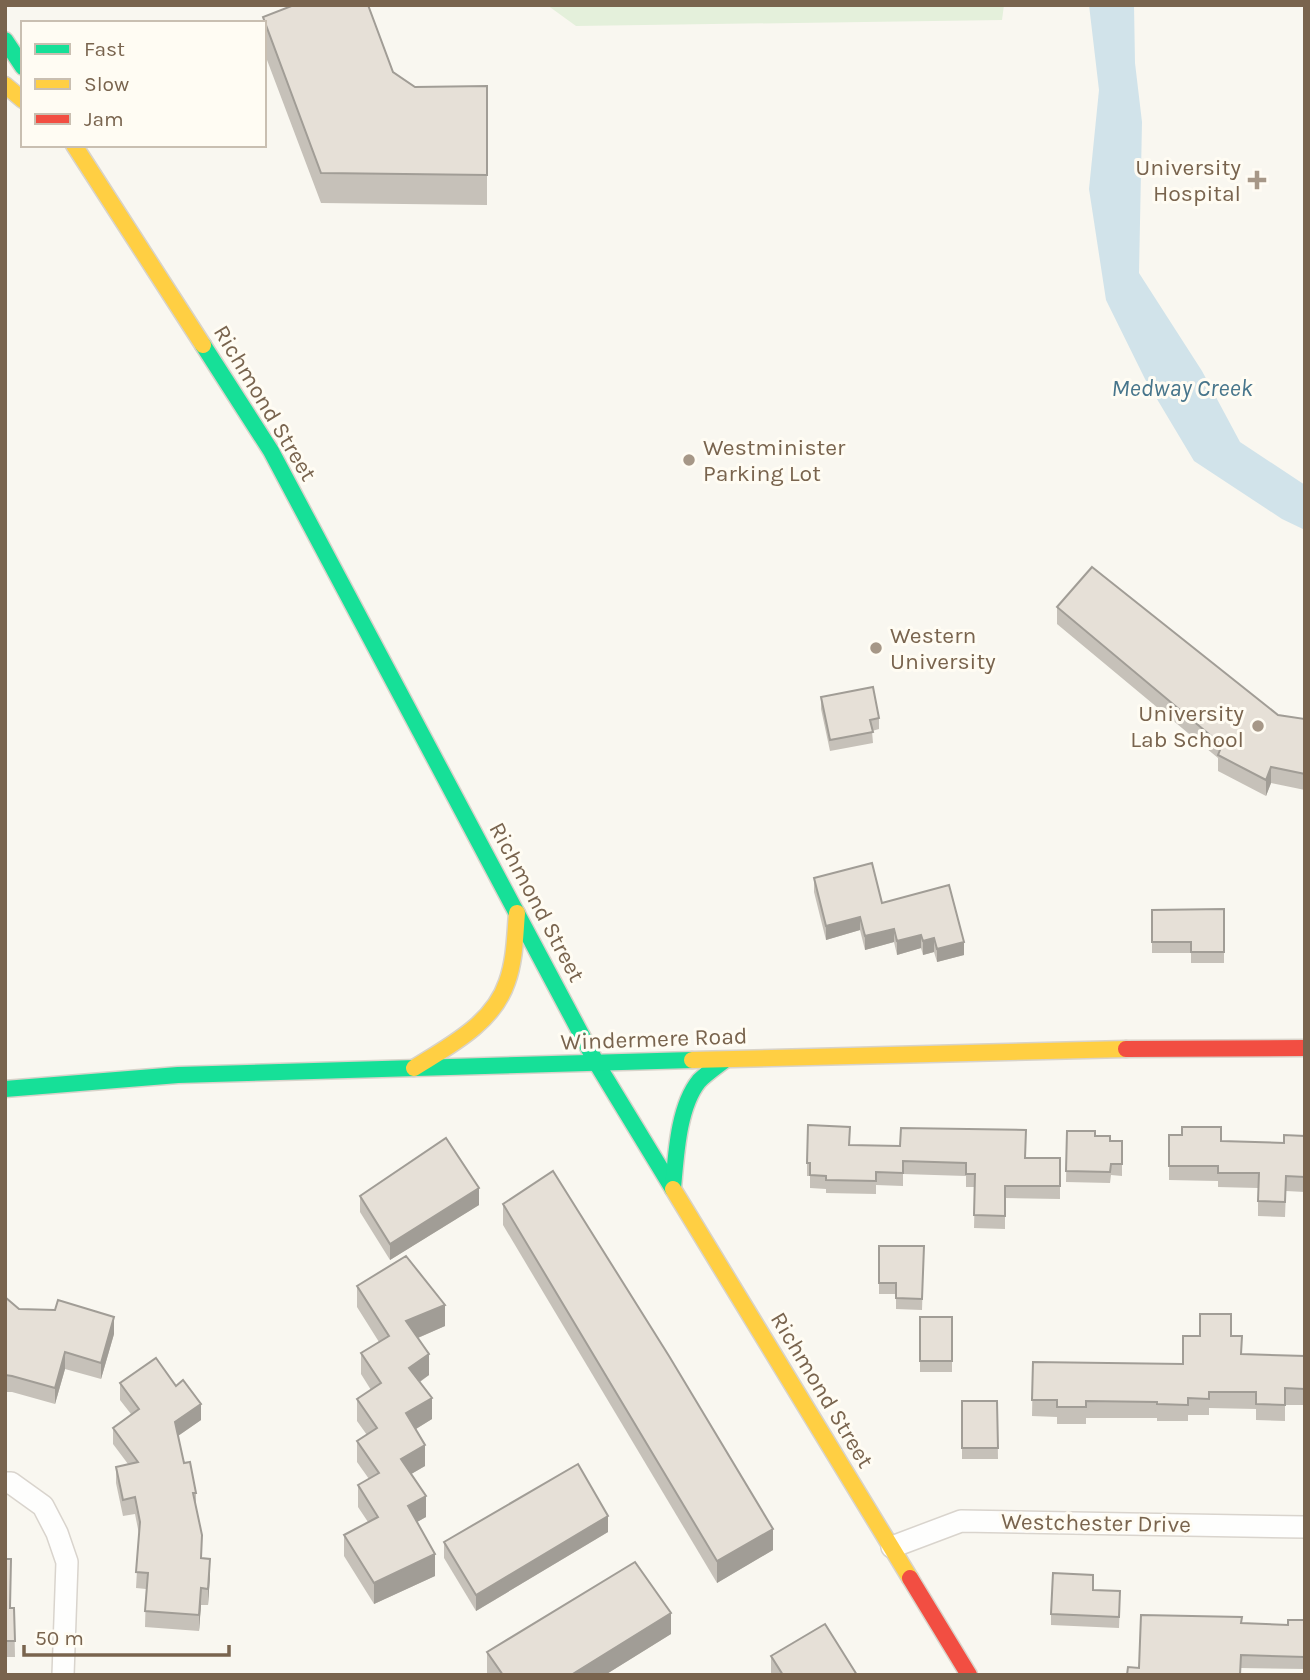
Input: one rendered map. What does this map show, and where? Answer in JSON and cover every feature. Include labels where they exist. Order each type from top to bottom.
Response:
[{"type":"main road","points":[[5,40],[21,64]]},
{"type":"main road","points":[[5,85],[21,98]]},
{"type":"main road","name":"Richmond Street","points":[[75,147],[271,452],[597,1064],[969,1675]]},
{"type":"main road","points":[[412,1069],[466,1034],[485,1018],[500,998],[513,955],[517,914]]},
{"type":"main road","name":"Windermere Road","points":[[5,1089],[178,1075],[1056,1050],[1305,1048]]},
{"type":"main road","points":[[673,1188],[677,1145],[691,1095],[698,1083],[725,1060]]},
{"type":"street","points":[[5,1483],[11,1483],[43,1506],[67,1562],[63,1675]]},
{"type":"street","name":"Westchester Drive","points":[[892,1547],[961,1521],[1305,1527]]},
{"type":"green space","points":[[547,5],[1004,5],[1002,20],[576,26]]},
{"type":"water","name":"Medway Creek","points":[[1089,5],[1134,5],[1135,63],[1142,122],[1139,273],[1202,371],[1240,442],[1305,485],[1305,530],[1282,519],[1194,461],[1145,379],[1106,300],[1089,189],[1099,90]]},
{"type":"building","points":[[294,5],[368,5],[393,72],[415,87],[487,86],[487,175],[321,173],[263,17]]},
{"type":"building","points":[[1092,567],[1278,715],[1305,719],[1305,774],[1271,767],[1266,780],[1218,755],[1222,745],[1057,607]]},
{"type":"building","points":[[873,687],[879,718],[870,720],[873,732],[830,740],[821,697]]},
{"type":"building","points":[[872,863],[882,903],[949,885],[964,942],[937,949],[934,938],[923,941],[921,935],[897,941],[894,929],[865,936],[860,917],[826,926],[814,878]]},
{"type":"building","points":[[1224,909],[1224,952],[1191,952],[1191,942],[1152,942],[1152,910]]},
{"type":"building","points":[[808,1125],[850,1127],[849,1145],[900,1146],[901,1128],[1026,1130],[1025,1158],[1060,1158],[1060,1186],[1005,1186],[1005,1216],[974,1215],[975,1174],[966,1174],[966,1163],[903,1161],[903,1173],[876,1172],[876,1181],[826,1180],[826,1176],[810,1175],[810,1163],[807,1163]]},
{"type":"building","points":[[1182,1127],[1221,1127],[1221,1141],[1284,1143],[1284,1135],[1305,1136],[1305,1177],[1286,1176],[1285,1202],[1258,1201],[1259,1173],[1218,1173],[1218,1166],[1169,1166],[1169,1135],[1182,1135]]},
{"type":"building","points":[[1067,1131],[1095,1131],[1095,1136],[1110,1136],[1110,1141],[1122,1141],[1122,1164],[1111,1164],[1110,1172],[1066,1171]]},
{"type":"building","points":[[446,1138],[479,1188],[390,1244],[360,1196]]},
{"type":"building","points":[[553,1171],[773,1529],[717,1561],[503,1204]]},
{"type":"building","points":[[879,1246],[924,1246],[922,1299],[896,1298],[896,1283],[879,1283]]},
{"type":"building","points":[[406,1256],[445,1305],[406,1321],[429,1354],[409,1368],[432,1398],[406,1413],[425,1445],[401,1459],[426,1496],[408,1506],[435,1554],[374,1583],[344,1535],[378,1517],[358,1485],[379,1473],[357,1441],[377,1428],[357,1399],[381,1383],[361,1353],[389,1336],[357,1286]]},
{"type":"building","points":[[5,1297],[19,1309],[55,1310],[58,1300],[114,1317],[101,1363],[65,1352],[55,1388],[5,1375]]},
{"type":"building","points":[[1200,1314],[1231,1314],[1231,1336],[1242,1336],[1241,1354],[1305,1356],[1305,1389],[1285,1388],[1285,1405],[1256,1404],[1256,1392],[1209,1392],[1209,1399],[1188,1398],[1188,1405],[1086,1401],[1086,1407],[1057,1407],[1057,1400],[1032,1400],[1033,1362],[1183,1364],[1183,1336],[1200,1336]]},
{"type":"building","points":[[920,1317],[952,1317],[952,1361],[920,1361]]},
{"type":"building","points":[[156,1358],[176,1386],[183,1380],[201,1404],[175,1422],[184,1463],[190,1462],[196,1493],[193,1493],[202,1535],[201,1558],[210,1559],[208,1589],[201,1588],[199,1615],[145,1611],[148,1573],[136,1572],[140,1522],[135,1497],[123,1500],[116,1467],[138,1462],[113,1428],[139,1409],[120,1383]]},
{"type":"building","points":[[962,1401],[997,1401],[998,1448],[962,1448]]},
{"type":"building","points":[[578,1464],[608,1516],[476,1595],[444,1542]]},
{"type":"building","points":[[5,1559],[11,1559],[10,1608],[14,1608],[15,1641],[6,1641],[6,1675]]},
{"type":"building","points":[[635,1562],[671,1613],[571,1675],[503,1675],[487,1652]]},
{"type":"building","points":[[1053,1573],[1093,1575],[1093,1590],[1120,1591],[1119,1617],[1051,1614]]},
{"type":"building","points":[[1141,1615],[1242,1617],[1241,1623],[1288,1625],[1288,1620],[1305,1620],[1305,1657],[1241,1655],[1240,1675],[1127,1675],[1128,1667],[1139,1668]]},
{"type":"building","points":[[825,1624],[857,1675],[783,1675],[771,1656]]},
{"type":"traffic: fast","points":[[5,40],[21,64]]},
{"type":"traffic: fast","points":[[203,345],[271,451],[597,1064],[673,1189]]},
{"type":"traffic: fast","points":[[5,1089],[178,1075],[692,1060]]},
{"type":"traffic: fast","points":[[673,1188],[679,1132],[687,1104],[699,1081],[725,1060]]},
{"type":"traffic: slow","points":[[5,85],[21,98]]},
{"type":"traffic: slow","points":[[75,147],[203,345]]},
{"type":"traffic: slow","points":[[414,1068],[481,1022],[500,997],[512,965],[517,913]]},
{"type":"traffic: slow","points":[[692,1060],[1126,1049]]},
{"type":"traffic: slow","points":[[673,1189],[910,1578]]},
{"type":"traffic: jam","points":[[1126,1049],[1305,1048]]},
{"type":"traffic: jam","points":[[910,1578],[969,1675]]},
{"type":"place","name":"University Hospital","points":[[1257,180]]},
{"type":"place","name":"Westminister Parking Lot","points":[[689,460]]},
{"type":"place","name":"Western University","points":[[876,648]]},
{"type":"place","name":"University Lab School","points":[[1258,726]]}]
